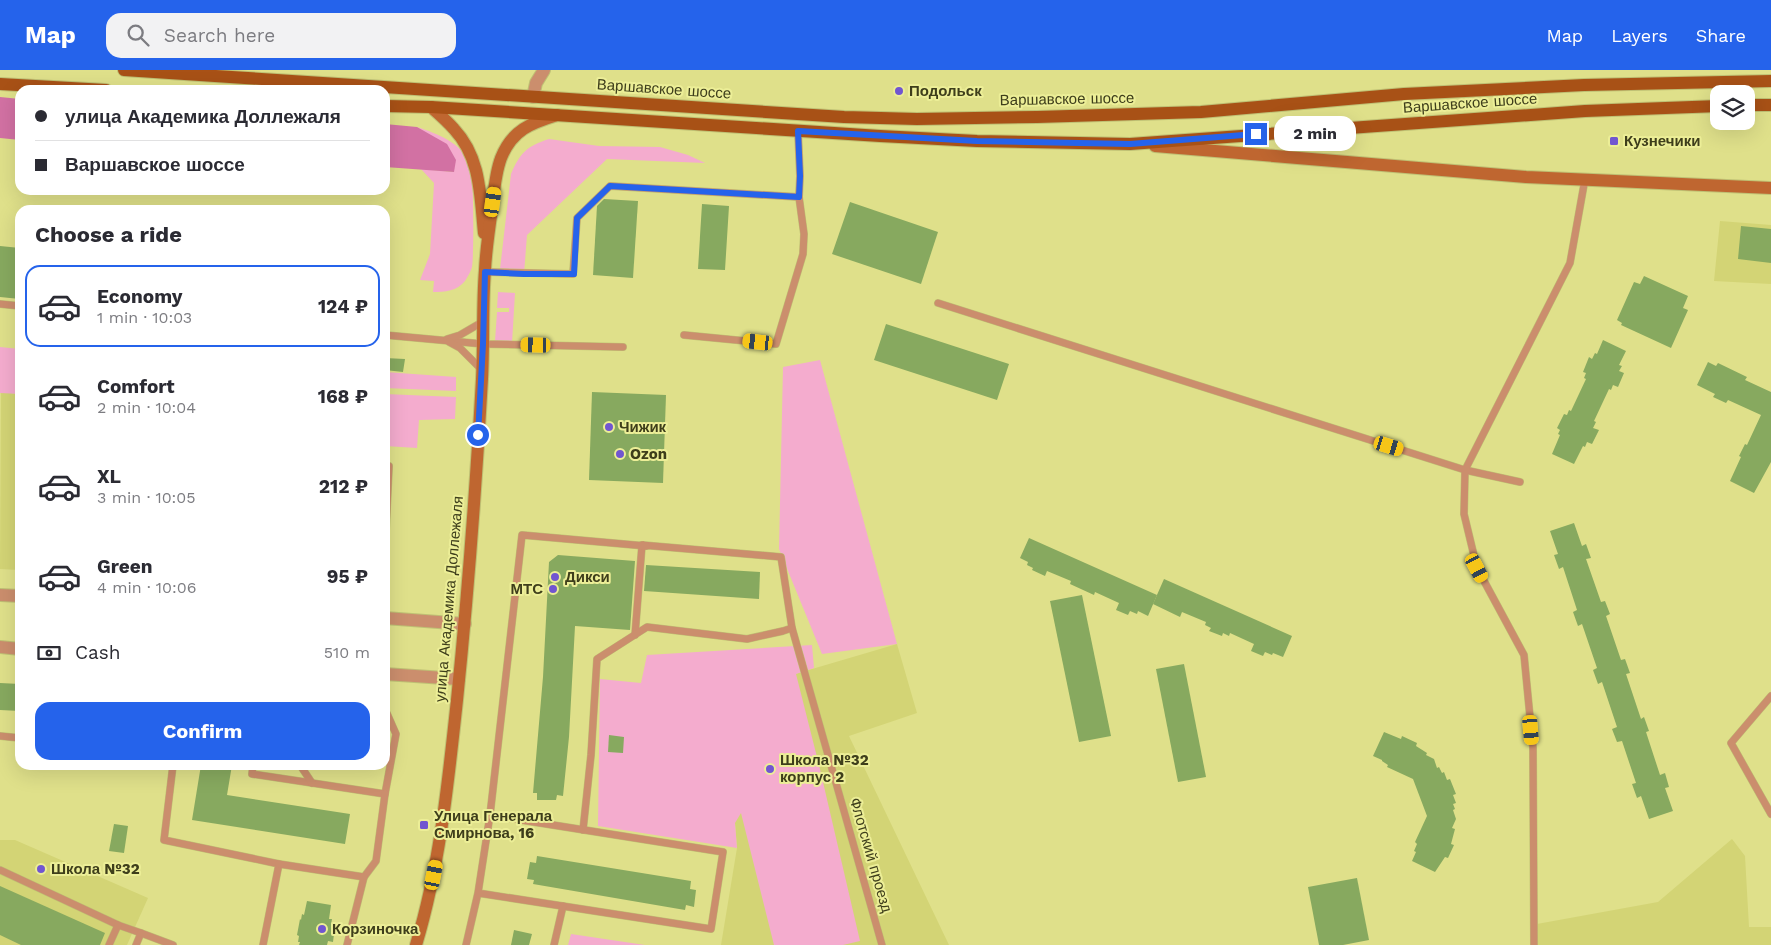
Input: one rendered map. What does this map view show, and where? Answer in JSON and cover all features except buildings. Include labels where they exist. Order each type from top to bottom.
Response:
[{"type":"main road","name":"Варшавское шоссе","points":[[124,70],[351,85]]},
{"type":"main road","name":"Варшавское шоссе","points":[[390,88],[844,117],[916,119],[1201,112],[1423,93],[1584,85],[1771,81]]},
{"type":"main road","points":[[0,84],[18,85]]},
{"type":"main road","points":[[1755,105],[1771,105]]},
{"type":"main road","name":"Варшавское шоссе","points":[[390,106],[431,107],[977,141],[1130,144],[1575,112],[1710,106]]},
{"type":"main road","name":"улица Академика Доллежаля","points":[[431,107],[455,129],[471,152],[476,166],[486,252]]},
{"type":"main road","name":"улица Академика Доллежаля","points":[[416,945],[427,907],[443,828],[459,679],[482,370],[486,252],[495,185],[500,160],[515,136],[530,124],[558,115]]},
{"type":"main road","points":[[1130,144],[1526,177],[1771,188]]},
{"type":"street","points":[[533,97],[536,83],[544,70]]},
{"type":"street","points":[[0,595],[15,596]]},
{"type":"street","points":[[390,618],[464,624]]},
{"type":"street","points":[[0,647],[15,648]]},
{"type":"street","points":[[390,674],[459,679]]},
{"type":"lane","points":[[684,335],[776,344],[803,254],[804,234],[799,197],[798,131]]},
{"type":"lane","points":[[1534,945],[1533,748],[1524,655],[1477,568],[1464,514],[1464,470],[1570,263],[1585,179]]},
{"type":"lane","points":[[485,272],[574,274],[577,218],[610,186],[799,197]]},
{"type":"lane","points":[[938,303],[1464,470],[1520,482]]},
{"type":"lane","points":[[0,304],[15,306]]},
{"type":"lane","points":[[444,340],[460,335],[484,321]]},
{"type":"lane","points":[[390,335],[483,344],[623,347]]},
{"type":"lane","points":[[444,340],[460,348],[482,370]]},
{"type":"lane","points":[[466,945],[478,893],[490,816],[522,535],[644,546],[635,634]]},
{"type":"lane","name":"Флотский проезд","points":[[644,546],[781,557],[792,628],[882,945]]},
{"type":"lane","points":[[583,830],[591,755],[597,660],[647,627],[747,638],[792,628]]},
{"type":"lane","points":[[1771,696],[1730,743],[1771,814]]},
{"type":"lane","points":[[390,720],[396,734],[390,767]]},
{"type":"lane","points":[[0,736],[15,738]]},
{"type":"lane","points":[[172,770],[164,840],[279,864],[364,877]]},
{"type":"lane","points":[[252,770],[252,774],[385,794]]},
{"type":"lane","points":[[303,770],[312,783]]},
{"type":"lane","points":[[347,945],[364,877],[376,860],[389,770]]},
{"type":"lane","points":[[478,893],[711,929],[722,852],[490,816]]},
{"type":"lane","points":[[263,945],[279,864]]},
{"type":"lane","points":[[0,870],[118,925],[172,945]]},
{"type":"lane","points":[[554,945],[563,906]]},
{"type":"lane","points":[[109,945],[118,925]]},
{"type":"lane","points":[[136,945],[141,932]]},
{"type":"shaded area","points":[[0,97],[15,98],[15,140],[0,138]]},
{"type":"shaded area","points":[[390,124],[417,127],[447,144],[456,160],[454,172],[390,167]]},
{"type":"shaded area","points":[[417,127],[454,144],[470,163],[473,214],[472,267],[462,284],[455,289],[446,291],[433,292],[434,281],[420,280],[430,254],[434,183],[421,169],[454,172],[449,148]]},
{"type":"shaded area","points":[[549,139],[599,146],[660,147],[688,155],[705,163],[607,159],[527,235],[524,274],[500,269],[511,174],[525,151],[535,144]]},
{"type":"shaded area","points":[[1720,221],[1771,225],[1771,284],[1714,281]]},
{"type":"shaded area","points":[[498,292],[515,293],[512,343],[495,341],[497,312],[509,312],[509,308],[497,308]]},
{"type":"shaded area","points":[[0,347],[15,348],[15,394],[0,393]]},
{"type":"shaded area","points":[[820,360],[897,644],[822,654],[779,549],[783,367]]},
{"type":"shaded area","points":[[390,372],[456,377],[456,391],[390,388]]},
{"type":"shaded area","points":[[1,392],[15,393],[15,570],[0,569]]},
{"type":"shaded area","points":[[390,394],[456,397],[455,419],[419,420],[417,448],[390,446]]},
{"type":"shaded area","name":"Школа №32 корпус 2","points":[[897,644],[917,713],[849,736],[949,945],[721,945],[737,848],[735,823],[663,713]]},
{"type":"shaded area","points":[[812,645],[814,668],[796,674],[860,941],[843,945],[774,945],[741,813],[735,823],[737,848],[598,826],[600,679],[641,683],[647,655]]},
{"type":"shaded area","points":[[1732,839],[1745,856],[1749,927],[1771,927],[1771,945],[1537,945],[1537,924],[1658,902]]},
{"type":"shaded area","name":"Школа №32","points":[[0,840],[15,840],[148,898],[127,945],[0,945]]},
{"type":"shaded area","points":[[571,934],[645,945],[568,945]]},
{"type":"place","name":"Подольск","points":[[899,91]]},
{"type":"place","name":"Кузнечики","points":[[1614,141]]},
{"type":"place","name":"Чижик","points":[[609,427]]},
{"type":"place","name":"Ozon","points":[[620,454]]},
{"type":"place","name":"Дикси","points":[[555,577]]},
{"type":"place","name":"МТС","points":[[553,589]]},
{"type":"place","name":"Школа №32 корпус 2","points":[[770,769]]},
{"type":"place","name":"Улица Генерала Смирнова, 16","points":[[424,825]]},
{"type":"place","name":"Школа №32","points":[[41,869]]},
{"type":"place","name":"Корзиночка","points":[[322,929]]},
{"type":"route","points":[[478,435],[485,272],[574,274],[577,218],[610,186],[799,197],[798,131],[977,141],[1130,144],[1256,134]]}]
